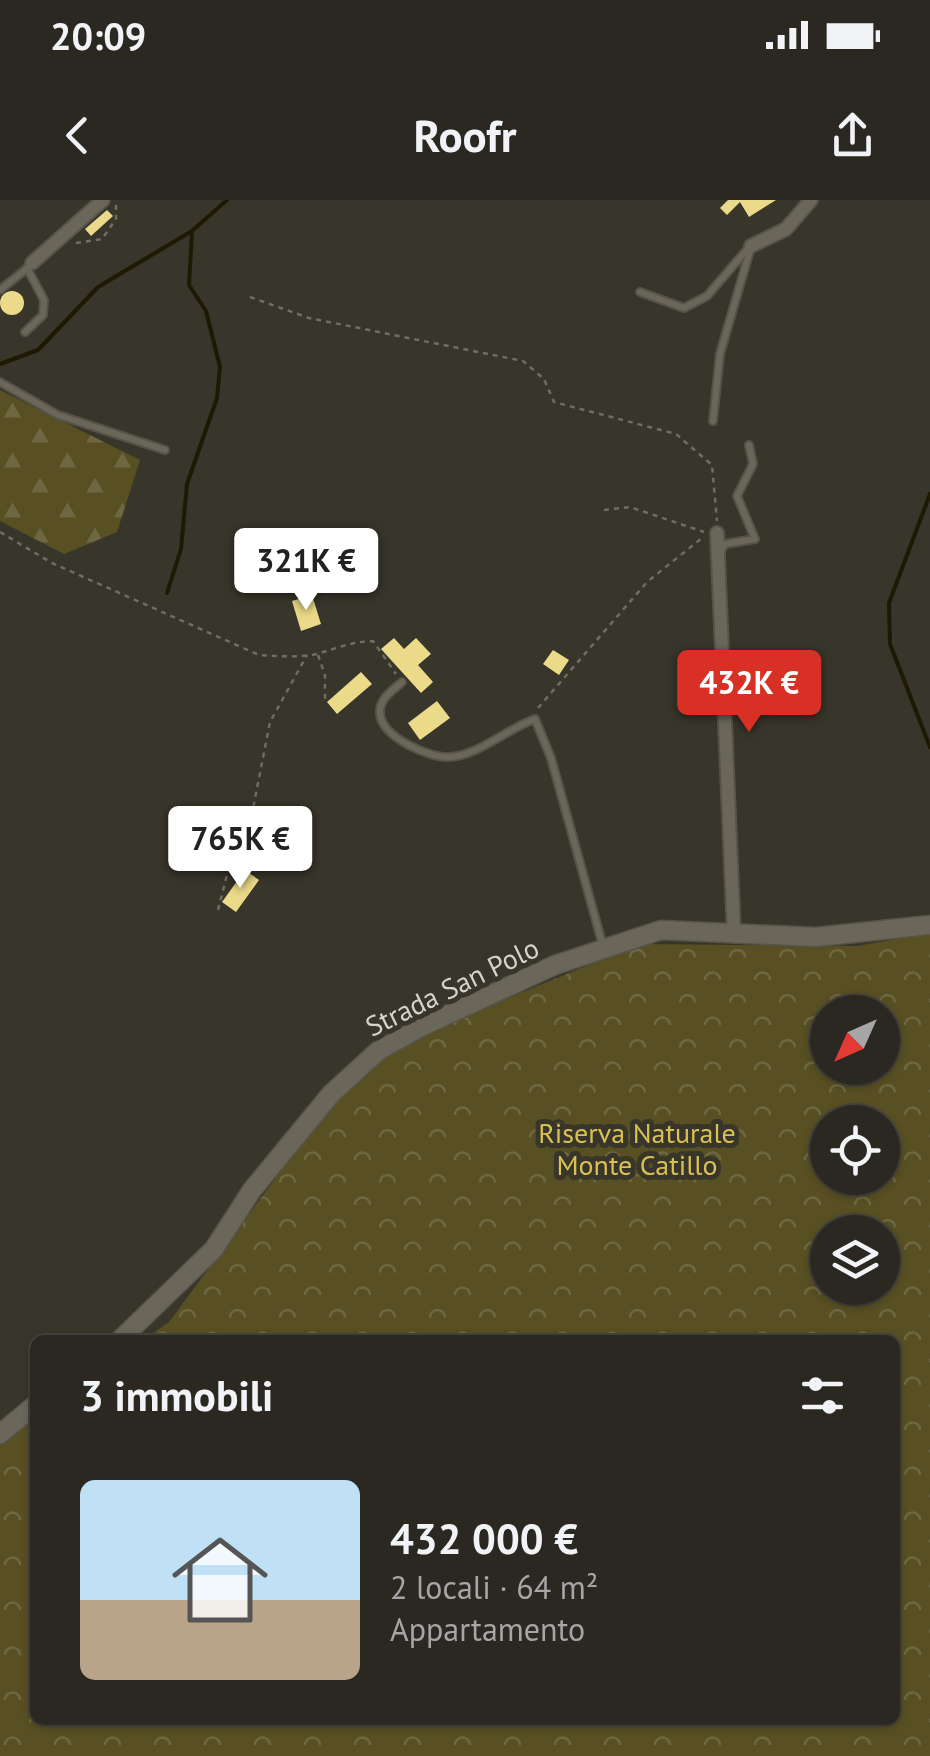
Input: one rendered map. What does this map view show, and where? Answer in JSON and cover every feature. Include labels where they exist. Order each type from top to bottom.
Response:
[{"type":"street","points":[[30,266],[103,200]]},
{"type":"street","points":[[751,246],[801,218],[811,200]]},
{"type":"street","points":[[717,533],[734,935]]},
{"type":"street","name":"Strada San Polo","points":[[125,1335],[214,1249],[252,1190],[356,1067],[421,1026],[604,948],[661,930],[816,936],[930,926]]},
{"type":"street","points":[[0,1434],[30,1408]]},
{"type":"lane","points":[[640,292],[684,308],[707,296],[751,246]]},
{"type":"lane","points":[[712,421],[720,354],[751,246]]},
{"type":"lane","points":[[0,290],[30,266],[44,300],[43,315],[25,332]]},
{"type":"lane","points":[[0,382],[58,415],[164,450]]},
{"type":"lane","points":[[719,554],[726,544],[755,540],[738,496],[753,464],[749,446]]},
{"type":"lane","points":[[402,682],[385,697],[380,711],[382,722],[422,751],[449,757],[470,752],[535,719],[552,758],[604,948]]},
{"type":"path","points":[[74,243],[102,239],[116,219],[114,200]]},
{"type":"path","points":[[250,297],[310,318],[523,361],[544,379],[554,402],[676,434],[712,466],[717,533]]},
{"type":"path","points":[[535,719],[538,708],[648,582],[708,534],[630,507],[604,510]]},
{"type":"path","points":[[0,532],[52,563],[259,654],[318,654],[346,642],[372,641],[402,682]]},
{"type":"path","points":[[318,654],[325,675],[325,702]]},
{"type":"path","points":[[218,910],[230,867],[250,824],[270,722],[307,655]]},
{"type":"green space","points":[[0,390],[140,460],[117,532],[64,554],[0,521]]},
{"type":"green space","name":"Riserva Naturale Monte Catillo","points":[[930,933],[930,1756],[0,1756],[0,1444],[30,1416],[30,1725],[900,1725],[900,1335],[150,1335],[169,1322],[338,1094],[377,1059],[425,1032],[640,944],[857,946]]},
{"type":"building","points":[[728,200],[776,200],[749,217],[740,202],[727,215],[720,208]]},
{"type":"building","points":[[107,210],[113,216],[91,236],[85,229]]},
{"type":"building","points":[[12,291],[21,294],[21,312],[12,315],[3,312],[0,303],[3,294]]},
{"type":"building","points":[[312,595],[321,624],[301,631],[292,601]]},
{"type":"building","points":[[394,638],[404,649],[416,638],[431,654],[418,665],[433,682],[421,693],[381,649]]},
{"type":"building","points":[[553,650],[569,660],[559,675],[543,664]]},
{"type":"building","points":[[361,672],[372,684],[337,714],[327,702]]},
{"type":"building","points":[[437,701],[450,718],[420,740],[408,723]]},
{"type":"building","points":[[245,870],[259,880],[236,912],[222,902]]},
{"type":"waterway","points":[[0,364],[38,350],[98,287],[192,231],[227,200]]},
{"type":"waterway","points":[[167,593],[181,549],[187,484],[217,398],[220,367],[206,311],[189,285],[192,231]]},
{"type":"waterway","points":[[930,494],[889,603],[890,644],[930,747]]}]
